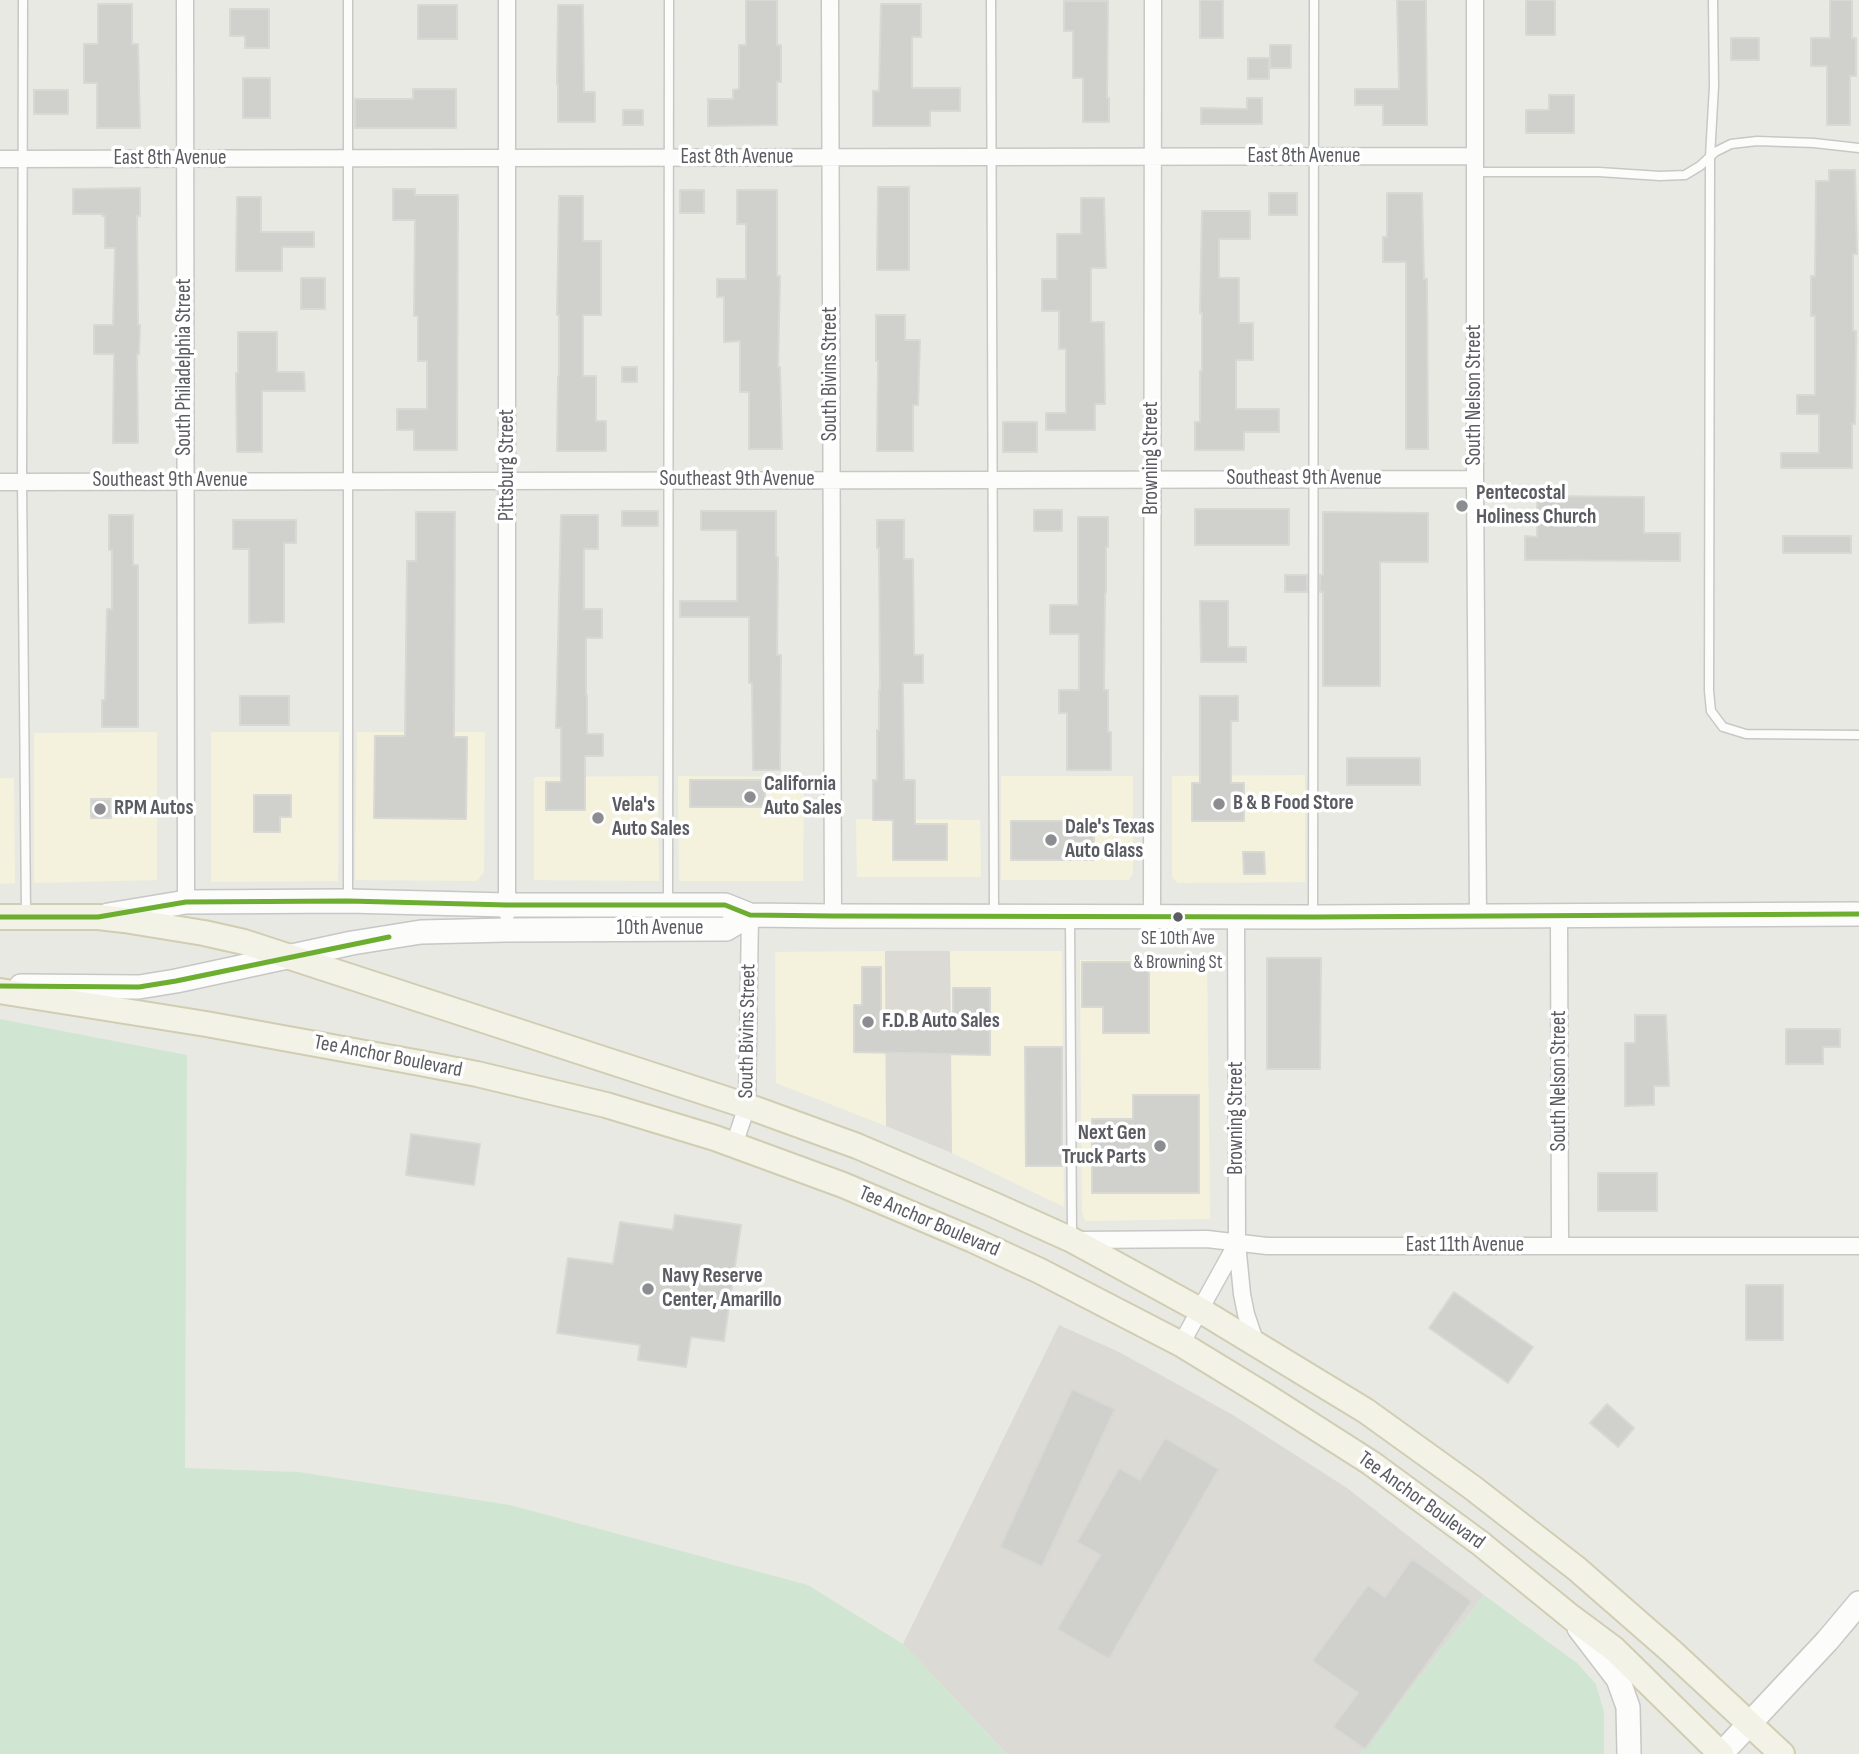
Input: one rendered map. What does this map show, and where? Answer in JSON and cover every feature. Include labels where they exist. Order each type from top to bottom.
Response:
[{"type":"main road","name":"10th Avenue","points":[[98,917],[186,902],[348,901],[506,905],[725,905],[750,915]]},
{"type":"main road","points":[[750,915],[1313,917],[1859,914]]},
{"type":"main road","name":"10th Avenue","points":[[0,986],[139,987],[421,932],[726,929],[750,915]]},
{"type":"main road","name":"Tee Anchor Boulevard","points":[[0,917],[98,917],[204,933],[244,942],[747,1106],[857,1146],[1072,1240],[1200,1310],[1366,1411],[1483,1496],[1587,1578],[1782,1754]]},
{"type":"main road","name":"Tee Anchor Boulevard","points":[[0,991],[206,1024],[477,1074],[606,1105],[734,1145],[864,1193],[973,1240],[1040,1271],[1181,1344],[1371,1463],[1480,1543],[1615,1649],[1721,1754]]},
{"type":"main road","points":[[1721,1754],[1859,1603]]},
{"type":"main road","points":[[1571,1617],[1618,1679],[1628,1707],[1629,1754]]},
{"type":"street","name":"South Philadelphia Street","points":[[185,0],[186,902]]},
{"type":"street","name":"Pittsburg Street","points":[[507,0],[507,930]]},
{"type":"street","name":"South Bivins Street","points":[[830,0],[833,916]]},
{"type":"street","name":"Browning Street","points":[[1152,916],[1153,0]]},
{"type":"street","name":"South Nelson Street","points":[[1475,0],[1478,916]]},
{"type":"street","name":"East 8th Avenue","points":[[0,159],[1314,157],[1475,164]]},
{"type":"street","name":"Southeast 9th Avenue","points":[[0,482],[1475,479]]},
{"type":"street","name":"South Bivins Street","points":[[734,1145],[747,1106],[750,915]]},
{"type":"street","name":"Browning Street","points":[[1181,1344],[1237,1243],[1236,916]]},
{"type":"street","name":"South Nelson Street","points":[[1559,916],[1560,1246]]},
{"type":"street","name":"East 11th Avenue","points":[[1072,1240],[1207,1239],[1268,1246],[1859,1246]]},
{"type":"street","points":[[1237,1243],[1242,1294],[1256,1344]]},
{"type":"lane","points":[[23,0],[22,482],[26,916]]},
{"type":"lane","points":[[348,0],[348,901]]},
{"type":"lane","points":[[668,905],[669,0]]},
{"type":"lane","points":[[991,0],[994,917]]},
{"type":"lane","points":[[1313,917],[1314,0]]},
{"type":"lane","points":[[1713,0],[1714,86],[1710,157],[1711,711],[1723,727],[1746,734],[1859,735]]},
{"type":"lane","points":[[1475,164],[1660,176],[1685,175],[1715,152],[1731,144],[1757,141],[1859,148]]},
{"type":"lane","points":[[1070,916],[1072,1240]]},
{"type":"shaded area","points":[[157,732],[157,880],[34,883],[34,733]]},
{"type":"shaded area","points":[[211,732],[339,732],[338,881],[211,882]]},
{"type":"shaded area","points":[[357,732],[485,732],[484,872],[477,881],[355,880]]},
{"type":"shaded area","points":[[1305,775],[1305,882],[1178,883],[1172,877],[1172,776]]},
{"type":"shaded area","points":[[658,776],[659,881],[534,880],[534,777]]},
{"type":"shaded area","points":[[678,776],[804,777],[803,881],[679,881]]},
{"type":"shaded area","points":[[1001,776],[1133,776],[1133,873],[1129,880],[1001,880]]},
{"type":"shaded area","points":[[0,778],[14,778],[15,883],[0,884]]},
{"type":"shaded area","points":[[856,819],[980,820],[981,877],[857,877]]},
{"type":"shaded area","points":[[885,951],[886,1126],[776,1083],[775,952]]},
{"type":"shaded area","points":[[885,951],[950,951],[952,1153],[886,1126]]},
{"type":"shaded area","points":[[950,951],[1062,951],[1064,1207],[952,1153]]},
{"type":"shaded area","points":[[1080,960],[1207,961],[1210,1219],[1085,1221],[1082,1212]]},
{"type":"shaded area","points":[[1059,1325],[1119,1352],[1233,1415],[1347,1488],[1484,1595],[1359,1754],[1007,1754],[903,1644]]},
{"type":"green space","points":[[0,1019],[187,1055],[185,1468],[299,1472],[510,1505],[808,1585],[903,1644],[1007,1754],[0,1754]]},
{"type":"green space","points":[[1484,1595],[1577,1663],[1596,1684],[1604,1712],[1604,1754],[1359,1754]]},
{"type":"building","points":[[746,0],[777,0],[777,45],[781,45],[781,82],[777,82],[777,125],[708,126],[708,99],[733,99],[733,90],[739,89],[739,45],[746,45]]},
{"type":"building","points":[[1200,0],[1223,0],[1223,38],[1200,38]]},
{"type":"building","points":[[1397,0],[1426,0],[1427,125],[1383,125],[1383,105],[1355,105],[1355,89],[1399,89]]},
{"type":"building","points":[[1526,0],[1555,0],[1555,35],[1526,35]]},
{"type":"building","points":[[1830,0],[1852,0],[1856,76],[1850,76],[1850,125],[1827,125],[1827,66],[1811,66],[1811,38],[1830,38]]},
{"type":"building","points":[[1064,1],[1108,1],[1109,122],[1083,122],[1083,78],[1073,78],[1073,31],[1064,31]]},
{"type":"building","points":[[98,4],[132,4],[132,44],[138,44],[140,128],[97,128],[97,83],[84,83],[84,44],[98,44]]},
{"type":"building","points":[[881,4],[921,4],[921,37],[912,37],[912,88],[960,88],[960,111],[930,111],[930,126],[873,126],[873,91],[879,91]]},
{"type":"building","points":[[418,5],[457,5],[457,39],[418,39]]},
{"type":"building","points":[[558,5],[583,5],[584,92],[595,92],[595,122],[558,122]]},
{"type":"building","points":[[230,9],[269,9],[269,48],[245,48],[245,36],[230,36]]},
{"type":"building","points":[[1731,38],[1759,38],[1759,60],[1731,60]]},
{"type":"building","points":[[1270,45],[1291,45],[1291,68],[1270,68]]},
{"type":"building","points":[[1248,58],[1269,58],[1269,79],[1248,79]]},
{"type":"building","points":[[243,78],[270,78],[270,118],[243,118]]},
{"type":"building","points":[[413,89],[456,89],[456,128],[355,128],[355,99],[413,99]]},
{"type":"building","points":[[34,90],[68,90],[68,114],[34,114]]},
{"type":"building","points":[[1549,95],[1574,95],[1574,133],[1526,133],[1526,110],[1549,110]]},
{"type":"building","points":[[1247,98],[1262,98],[1262,124],[1201,124],[1201,108],[1247,109]]},
{"type":"building","points":[[623,110],[643,110],[643,125],[623,125]]},
{"type":"building","points":[[1829,170],[1855,170],[1857,254],[1853,254],[1853,331],[1856,331],[1852,468],[1781,468],[1781,453],[1819,453],[1819,414],[1797,414],[1797,395],[1815,395],[1815,316],[1811,316],[1811,276],[1815,276],[1816,181],[1829,181]]},
{"type":"building","points":[[878,187],[909,187],[909,270],[877,270]]},
{"type":"building","points":[[140,188],[140,216],[137,216],[140,325],[137,354],[138,443],[113,443],[114,354],[94,354],[94,325],[113,325],[115,248],[105,248],[105,216],[73,214],[73,189]]},
{"type":"building","points":[[393,189],[415,189],[415,195],[458,195],[457,450],[414,450],[414,430],[397,430],[397,409],[427,409],[427,361],[418,361],[418,316],[414,316],[415,220],[393,220]]},
{"type":"building","points":[[680,190],[704,190],[704,213],[680,213]]},
{"type":"building","points":[[737,190],[777,190],[777,276],[780,276],[778,367],[782,449],[749,449],[749,392],[740,392],[740,341],[724,342],[724,297],[717,297],[717,279],[746,279],[746,224],[737,224]]},
{"type":"building","points":[[1269,193],[1297,193],[1297,215],[1269,215]]},
{"type":"building","points":[[1387,193],[1422,193],[1424,279],[1427,279],[1428,449],[1406,449],[1406,262],[1383,262],[1383,237],[1387,237]]},
{"type":"building","points":[[559,196],[583,196],[583,241],[601,241],[601,315],[583,315],[583,376],[596,376],[596,421],[606,421],[606,451],[557,451]]},
{"type":"building","points":[[237,197],[261,197],[261,232],[314,232],[314,247],[282,247],[282,271],[236,271]]},
{"type":"building","points":[[1081,198],[1104,198],[1106,268],[1091,268],[1091,322],[1104,322],[1105,404],[1095,404],[1095,430],[1046,430],[1046,413],[1066,413],[1066,349],[1059,349],[1059,311],[1042,311],[1042,279],[1057,279],[1057,234],[1081,234]]},
{"type":"building","points":[[1202,211],[1250,211],[1250,239],[1219,239],[1219,278],[1239,278],[1239,323],[1253,323],[1253,360],[1236,360],[1236,409],[1279,409],[1279,432],[1244,432],[1244,450],[1195,450],[1195,422],[1200,422],[1202,371]]},
{"type":"building","points":[[301,278],[325,278],[325,309],[301,309]]},
{"type":"building","points":[[876,315],[905,315],[905,340],[920,340],[918,405],[913,405],[913,451],[877,451]]},
{"type":"building","points":[[238,332],[277,332],[277,372],[304,372],[305,391],[262,391],[262,452],[237,452]]},
{"type":"building","points":[[622,367],[637,367],[637,382],[622,382]]},
{"type":"building","points":[[1003,422],[1037,422],[1037,452],[1003,452]]},
{"type":"building","points":[[1537,496],[1644,497],[1644,533],[1680,533],[1680,561],[1525,560],[1525,536],[1537,537]]},
{"type":"building","points":[[1195,509],[1289,509],[1289,545],[1195,545]]},
{"type":"building","points":[[1034,510],[1062,510],[1062,531],[1034,531]]},
{"type":"building","points":[[622,511],[658,511],[658,526],[622,526]]},
{"type":"building","points":[[701,511],[776,511],[777,655],[781,655],[780,770],[753,770],[749,617],[680,617],[680,601],[737,601],[737,530],[701,530]]},
{"type":"building","points":[[416,512],[455,512],[454,737],[467,737],[466,819],[374,818],[375,736],[405,736],[407,561],[416,561]]},
{"type":"building","points":[[1323,512],[1428,513],[1428,562],[1380,562],[1380,686],[1323,686],[1323,592],[1320,592],[1320,575],[1323,575]]},
{"type":"building","points":[[109,515],[133,515],[133,565],[138,565],[138,727],[102,727],[107,609],[112,609]]},
{"type":"building","points":[[561,515],[598,515],[598,549],[584,549],[584,609],[602,609],[602,638],[586,638],[586,695],[587,734],[603,734],[603,756],[585,756],[585,810],[546,810],[546,782],[561,782],[561,728],[556,728]]},
{"type":"building","points":[[1078,517],[1108,517],[1104,690],[1108,690],[1111,770],[1067,770],[1067,713],[1059,713],[1059,690],[1079,690],[1079,634],[1050,634],[1050,605],[1078,605]]},
{"type":"building","points":[[233,520],[296,520],[296,543],[284,543],[284,622],[249,623],[249,549],[233,549]]},
{"type":"building","points":[[877,520],[904,520],[904,559],[913,559],[914,655],[923,655],[923,683],[903,683],[904,780],[915,780],[915,824],[947,824],[947,860],[893,860],[893,820],[873,820],[873,780],[877,780],[880,690]]},
{"type":"building","points":[[1783,536],[1851,536],[1851,553],[1783,553]]},
{"type":"building","points":[[1285,575],[1307,575],[1307,592],[1285,592]]},
{"type":"building","points":[[1200,601],[1228,601],[1228,647],[1246,647],[1246,662],[1201,662]]},
{"type":"building","points":[[240,696],[289,696],[289,725],[240,725]]},
{"type":"building","points":[[1200,696],[1238,696],[1238,721],[1231,721],[1231,783],[1244,783],[1244,821],[1192,821],[1192,783],[1200,783]]},
{"type":"building","points":[[1347,758],[1420,758],[1420,785],[1347,785]]},
{"type":"building","points":[[690,780],[765,780],[765,807],[690,807]]},
{"type":"building","points":[[254,795],[291,795],[291,817],[280,817],[280,832],[254,832]]},
{"type":"building","points":[[91,799],[111,799],[111,818],[91,818]]},
{"type":"building","points":[[1011,821],[1094,821],[1094,860],[1011,860]]},
{"type":"building","points":[[1243,852],[1264,852],[1265,874],[1244,874]]},
{"type":"building","points":[[1267,958],[1321,958],[1320,1069],[1267,1069]]},
{"type":"building","points":[[1082,962],[1149,962],[1149,1033],[1103,1033],[1103,1007],[1082,1007]]},
{"type":"building","points":[[862,967],[881,967],[881,1029],[953,1029],[953,988],[990,988],[990,1055],[854,1052],[854,1005],[862,1005]]},
{"type":"building","points":[[1635,1015],[1666,1015],[1669,1086],[1654,1086],[1654,1105],[1625,1106],[1625,1043],[1635,1043]]},
{"type":"building","points":[[1786,1029],[1840,1029],[1840,1047],[1823,1047],[1823,1064],[1786,1064]]},
{"type":"building","points":[[1025,1047],[1062,1047],[1062,1166],[1026,1166]]},
{"type":"building","points":[[1133,1095],[1199,1095],[1199,1193],[1092,1193],[1092,1119],[1133,1119]]},
{"type":"building","points":[[411,1134],[480,1144],[474,1185],[406,1175]]},
{"type":"building","points":[[1598,1173],[1657,1173],[1657,1211],[1598,1211]]},
{"type":"building","name":"Navy Reserve Center, Amarillo","points":[[675,1215],[741,1225],[724,1341],[691,1337],[686,1367],[638,1360],[640,1345],[557,1333],[568,1258],[613,1264],[620,1222],[673,1230]]},
{"type":"building","points":[[1746,1285],[1783,1285],[1783,1340],[1746,1340]]},
{"type":"building","points":[[1454,1292],[1533,1347],[1508,1383],[1429,1328]]},
{"type":"building","points":[[1072,1389],[1115,1409],[1042,1567],[1000,1547]]},
{"type":"building","points":[[1607,1404],[1634,1428],[1618,1447],[1590,1423]]},
{"type":"building","points":[[1165,1438],[1219,1469],[1109,1659],[1057,1629],[1100,1555],[1077,1542],[1119,1468],[1140,1480]]},
{"type":"building","points":[[1412,1559],[1472,1601],[1365,1749],[1333,1727],[1358,1693],[1312,1661],[1368,1585],[1385,1597]]},
{"type":"transit line","points":[[0,917],[98,917],[186,902],[348,901],[507,905],[725,905],[750,915],[833,916],[1859,914]]},
{"type":"transit line","points":[[0,986],[139,987],[389,937]]},
{"type":"place","name":"Pentecostal Holiness Church","points":[[1462,506]]},
{"type":"place","name":"California Auto Sales","points":[[750,797]]},
{"type":"place","name":"B & B Food Store","points":[[1219,804]]},
{"type":"place","name":"RPM Autos","points":[[100,809]]},
{"type":"place","name":"Vela's Auto Sales","points":[[598,818]]},
{"type":"place","name":"Dale's Texas Auto Glass","points":[[1051,840]]},
{"type":"place","name":"SE 10th Ave & Browning St","points":[[1178,917]]},
{"type":"place","name":"F.D.B Auto Sales","points":[[868,1022]]},
{"type":"place","name":"Next Gen Truck Parts","points":[[1160,1146]]},
{"type":"place","name":"Navy Reserve Center, Amarillo","points":[[648,1289]]}]
